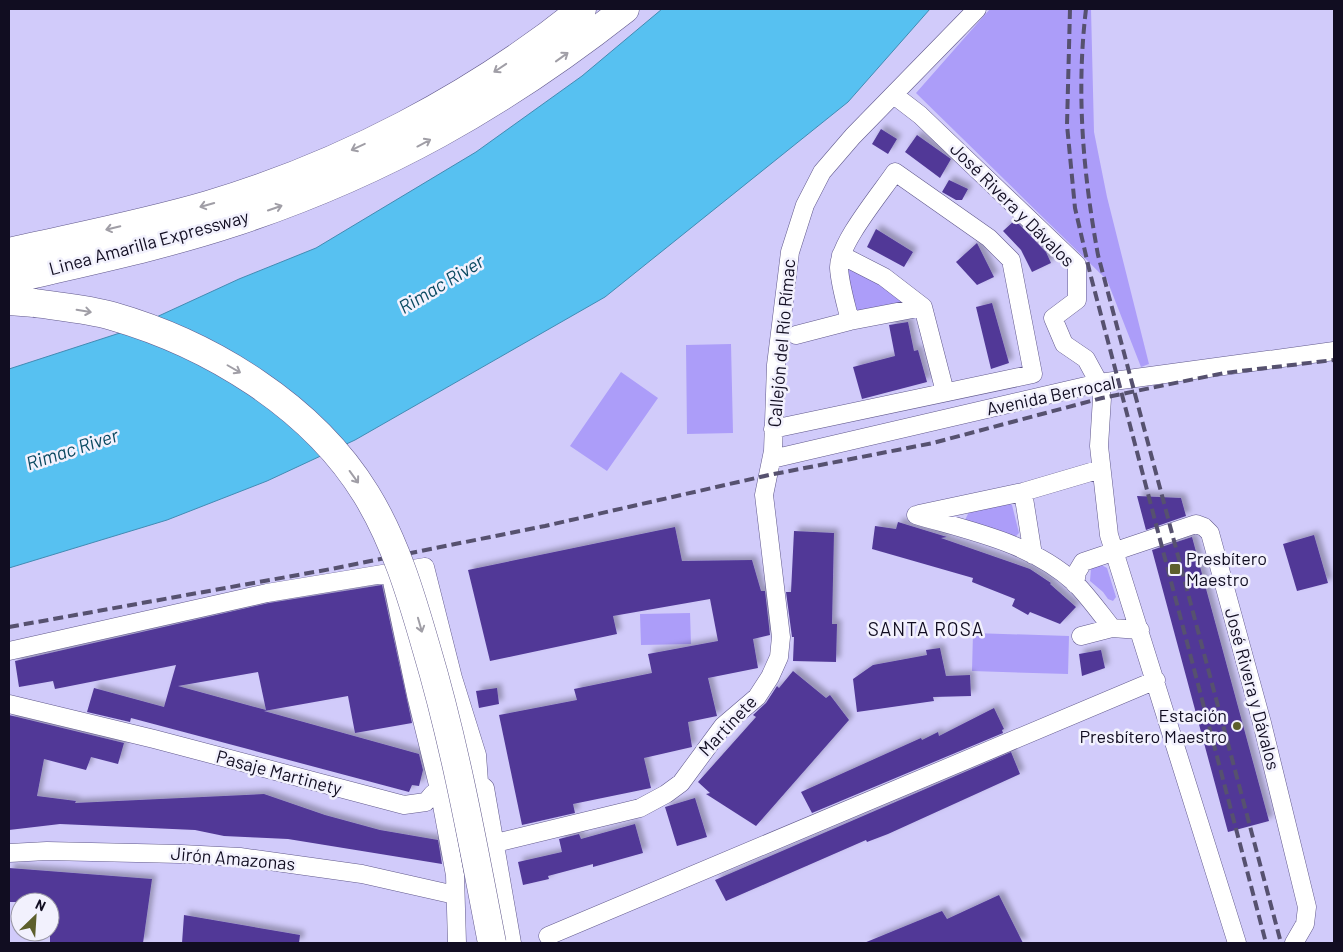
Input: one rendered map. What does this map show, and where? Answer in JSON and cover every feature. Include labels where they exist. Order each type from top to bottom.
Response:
[{"type":"highway","name":"Linea Amarilla Expressway","points":[[9,252],[151,220],[209,204],[322,163],[393,130],[436,107],[525,51],[582,9]]},
{"type":"highway","name":"Linea Amarilla Expressway","points":[[9,280],[186,238],[283,206],[349,179],[406,153],[498,100],[542,71],[625,9]]},
{"type":"highway","points":[[9,301],[35,303],[110,315],[150,328],[212,357],[262,385],[311,428],[341,459],[366,494],[388,538],[409,588],[437,684],[460,777],[492,943]]},
{"type":"street","name":"Callejón del Río Rímac","points":[[771,467],[782,306],[790,252],[805,205],[822,172],[854,136],[977,9]]},
{"type":"street","name":"José Rivera y Dávalos","points":[[894,96],[920,115],[1077,265],[1077,300],[1053,318],[1064,344],[1086,359],[1099,383],[1102,398],[1099,446],[1109,535],[1237,943]]},
{"type":"street","points":[[773,429],[1033,374],[1011,260],[989,238],[895,172],[849,236],[841,254],[838,267],[850,321]]},
{"type":"street","points":[[841,254],[884,277],[923,307],[945,392]]},
{"type":"street","points":[[796,335],[850,321],[923,307]]},
{"type":"street","name":"Avenida Berrocal","points":[[771,467],[1099,383],[1334,351]]},
{"type":"street","name":"Martinete","points":[[496,843],[640,808],[666,794],[681,783],[723,726],[757,697],[770,678],[779,657],[781,637],[764,495],[771,467]]},
{"type":"street","points":[[1101,469],[1023,492],[916,515],[998,539],[1046,562],[1075,584],[1112,628]]},
{"type":"street","points":[[1023,492],[1033,555]]},
{"type":"street","name":"José Rivera y Dávalos","points":[[1114,550],[1196,524],[1204,527],[1210,533],[1262,723],[1307,907],[1305,924],[1294,943]]},
{"type":"street","points":[[1075,584],[1076,572],[1083,562],[1114,550]]},
{"type":"street","points":[[9,650],[267,593],[425,567],[453,678],[477,755],[479,782],[485,788],[512,943]]},
{"type":"street","points":[[390,572],[438,789],[455,876],[457,943]]},
{"type":"street","points":[[1081,636],[1112,628],[1140,630]]},
{"type":"street","points":[[548,936],[1156,680]]},
{"type":"street","name":"Pasaje Martinety","points":[[9,704],[154,739],[404,805],[426,802],[450,780],[469,778],[479,782]]},
{"type":"street","name":"Jirón Amazonas","points":[[9,853],[47,851],[181,854],[240,858],[362,874],[455,895]]},
{"type":"shaded area","points":[[990,9],[1091,9],[1094,132],[1107,197],[1149,364],[1141,367],[1107,280],[916,93]]},
{"type":"shaded area","points":[[841,255],[923,307],[850,321]]},
{"type":"shaded area","points":[[731,344],[733,433],[687,434],[686,345]]},
{"type":"shaded area","points":[[621,372],[658,398],[607,471],[570,446]]},
{"type":"shaded area","points":[[1008,503],[1012,505],[1019,533],[1013,539],[965,520],[969,512]]},
{"type":"shaded area","points":[[1098,563],[1107,568],[1116,597],[1113,601],[1108,599],[1090,581],[1091,568]]},
{"type":"shaded area","points":[[690,613],[691,644],[641,645],[640,614]]},
{"type":"shaded area","points":[[973,633],[1069,636],[1068,674],[972,671]]},
{"type":"water","name":"Rimac River","points":[[662,9],[930,9],[848,102],[605,297],[355,440],[267,481],[167,520],[9,568],[9,369],[126,331],[239,279],[316,248],[476,152],[582,76]]},
{"type":"building","points":[[881,129],[897,139],[888,154],[872,144]]},
{"type":"building","points":[[917,135],[951,159],[940,178],[905,152]]},
{"type":"building","points":[[949,180],[968,189],[962,200],[956,200],[942,192]]},
{"type":"building","points":[[1015,220],[1046,252],[1051,263],[1032,272],[1021,250],[1003,231]]},
{"type":"building","points":[[876,229],[913,252],[904,267],[867,247]]},
{"type":"building","points":[[977,243],[994,277],[977,285],[956,262]]},
{"type":"building","points":[[992,303],[1009,363],[991,369],[976,307]]},
{"type":"building","points":[[908,322],[914,351],[918,350],[927,382],[862,399],[853,367],[895,356],[889,325]]},
{"type":"building","points":[[1137,496],[1181,498],[1186,516],[1146,530]]},
{"type":"building","points":[[898,522],[947,537],[941,538],[1030,569],[1051,583],[1076,607],[1060,624],[1030,612],[1028,615],[1012,606],[1015,599],[972,582],[973,578],[872,549],[875,526],[896,529]]},
{"type":"building","points":[[675,527],[682,561],[752,560],[761,591],[765,591],[770,635],[753,639],[758,668],[708,678],[717,716],[688,722],[692,747],[644,758],[651,788],[573,804],[575,813],[522,825],[499,715],[577,700],[574,689],[652,673],[648,654],[718,641],[710,599],[613,616],[617,634],[490,661],[468,570]]},
{"type":"building","points":[[794,531],[834,533],[832,624],[837,624],[836,662],[793,661],[794,637],[792,637],[786,592],[791,592]]},
{"type":"building","points":[[1314,535],[1328,583],[1297,591],[1283,544]]},
{"type":"building","points":[[1192,537],[1269,821],[1228,832],[1152,550]]},
{"type":"building","points":[[382,585],[412,723],[355,733],[348,696],[264,711],[419,754],[423,770],[419,786],[412,785],[409,792],[131,718],[130,722],[87,712],[94,688],[164,707],[176,665],[55,689],[53,681],[19,687],[15,661],[269,603]],"holes":[[[258,672],[266,710],[178,686]]]},
{"type":"building","points":[[940,648],[946,676],[970,675],[971,696],[933,697],[934,701],[857,712],[853,679],[873,665],[927,655],[926,650]]},
{"type":"building","points":[[1101,650],[1105,668],[1082,676],[1079,654]]},
{"type":"building","points":[[793,671],[826,698],[830,695],[849,720],[756,826],[706,794],[710,793],[698,782],[756,717],[753,715],[766,703],[777,686],[779,688]]},
{"type":"building","points":[[497,688],[499,704],[479,708],[476,691]]},
{"type":"building","points":[[994,708],[1004,729],[1002,730],[1003,733],[812,813],[801,792],[921,738],[922,740],[938,732],[939,736]]},
{"type":"building","points":[[9,715],[124,743],[118,764],[91,757],[86,770],[44,759],[37,796],[76,801],[75,803],[264,794],[325,815],[380,830],[438,840],[442,864],[288,839],[224,836],[195,830],[60,824],[9,830]]},
{"type":"building","points":[[1011,752],[1020,774],[888,834],[867,842],[866,840],[726,901],[715,880]]},
{"type":"building","points":[[695,798],[707,837],[677,846],[665,807]]},
{"type":"building","points":[[635,824],[643,853],[593,867],[593,864],[548,876],[549,879],[523,885],[518,862],[562,852],[559,839],[579,834],[581,839]]},
{"type":"building","points":[[9,868],[152,879],[143,943],[50,943],[60,942],[60,892],[10,892],[9,902]]},
{"type":"building","points":[[999,895],[1023,943],[864,943],[942,911],[947,919]]},
{"type":"building","points":[[184,915],[300,935],[299,943],[182,943]]},
{"type":"railway","points":[[1070,9],[1067,125],[1075,208],[1090,273],[1266,943]]},
{"type":"railway","points":[[1086,9],[1081,102],[1088,194],[1098,255],[1281,943]]},
{"type":"railway","points":[[9,627],[331,569],[545,526],[769,475],[933,443],[1102,398],[1224,373],[1334,360]]},
{"type":"place","name":"Presbítero Maestro","points":[[1175,569]]},
{"type":"place","name":"Estación Presbítero Maestro","points":[[1237,726]]},
{"type":"district","name":"SANTA ROSA","points":[[926,629]]}]
